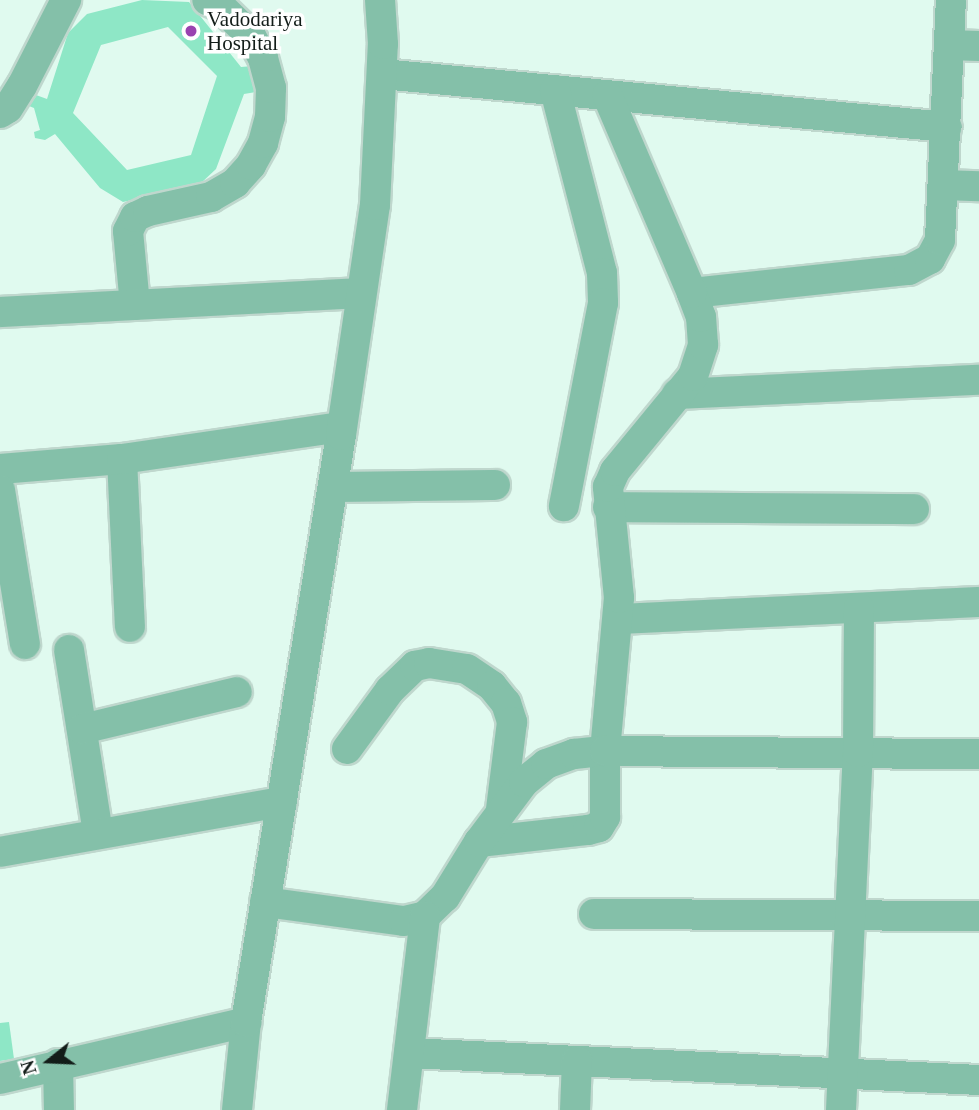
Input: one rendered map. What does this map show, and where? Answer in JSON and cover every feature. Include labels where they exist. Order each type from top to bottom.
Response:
[{"type":"street","points":[[0,113],[8,108],[22,86],[66,0]]},
{"type":"street","points":[[135,305],[128,231],[135,217],[148,211],[211,197],[235,183],[251,165],[263,143],[270,117],[271,88],[257,47],[251,36],[220,6],[207,0]]},
{"type":"street","points":[[237,1110],[246,1023],[333,487],[375,205],[382,74],[380,0]]},
{"type":"street","points":[[692,293],[909,270],[930,258],[940,240],[951,0]]},
{"type":"street","points":[[949,46],[979,46]]},
{"type":"street","points":[[382,74],[947,127]]},
{"type":"street","points":[[555,90],[602,273],[603,303],[564,506]]},
{"type":"street","points":[[479,842],[599,827],[605,817],[605,751],[619,619],[608,487],[615,471],[693,376],[703,345],[701,317],[692,293],[607,95]]},
{"type":"street","points":[[943,186],[979,186]]},
{"type":"street","points":[[0,312],[361,293]]},
{"type":"street","points":[[677,394],[979,380]]},
{"type":"street","points":[[25,645],[0,489],[122,459],[342,427]]},
{"type":"street","points":[[122,459],[130,627]]},
{"type":"street","points":[[333,487],[495,485]]},
{"type":"street","points":[[608,507],[914,509]]},
{"type":"street","points":[[619,619],[979,602]]},
{"type":"street","points":[[841,1110],[858,752],[859,608]]},
{"type":"street","points":[[69,650],[98,834]]},
{"type":"street","points":[[347,749],[390,690],[415,666],[429,663],[467,669],[492,686],[506,703],[512,722],[501,810]]},
{"type":"street","points":[[82,729],[237,692]]},
{"type":"street","points":[[265,902],[404,921],[425,916],[445,897],[479,842],[524,782],[546,764],[574,754],[605,751],[979,754]]},
{"type":"street","points":[[0,852],[282,802]]},
{"type":"street","points":[[594,914],[979,916]]},
{"type":"street","points":[[402,1110],[425,916]]},
{"type":"street","points":[[0,1079],[246,1023]]},
{"type":"street","points":[[409,1054],[979,1080]]},
{"type":"street","points":[[575,1110],[577,1062]]},
{"type":"street","points":[[58,1064],[60,1110]]},
{"type":"building","points":[[142,0],[189,2],[241,67],[253,66],[256,92],[244,94],[216,169],[199,185],[123,202],[100,188],[55,134],[45,140],[35,138],[34,132],[40,130],[34,108],[29,106],[36,95],[47,99],[68,33],[87,14]],"holes":[[[168,27],[217,76],[191,155],[127,170],[73,113],[101,45]]]},
{"type":"building","points":[[9,1022],[14,1059],[0,1061],[0,1023]]},
{"type":"place","name":"Vadodariya Hospital","points":[[191,31]]}]
